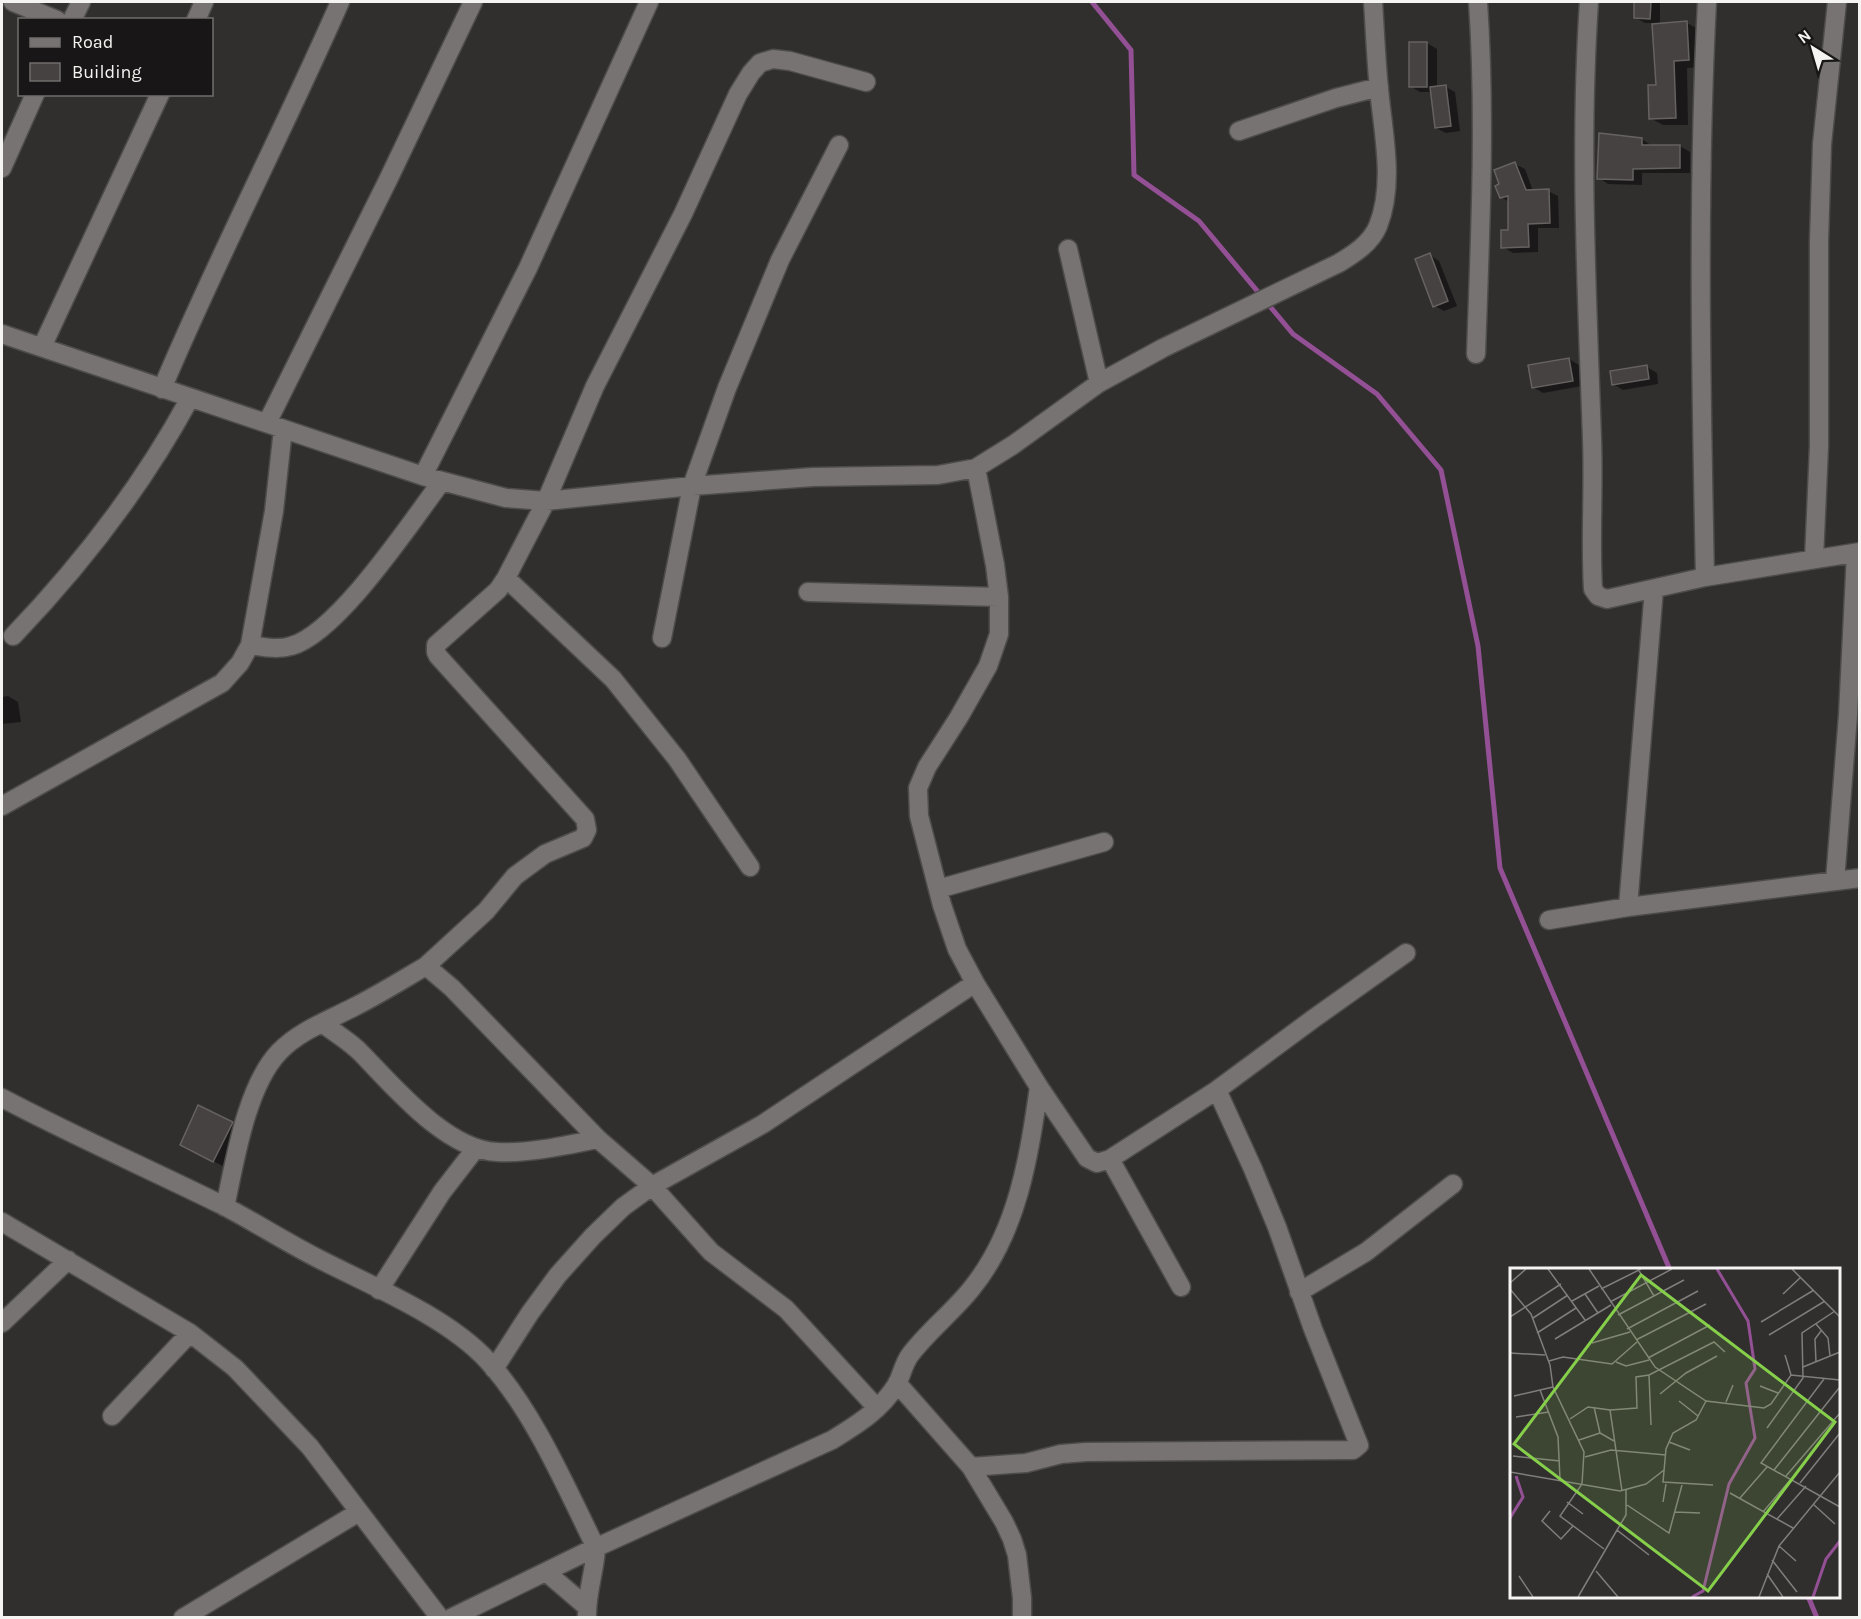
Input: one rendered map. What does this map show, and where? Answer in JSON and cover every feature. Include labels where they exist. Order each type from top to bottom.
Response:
[{"type":"street","points":[[13,2],[52,18]]},
{"type":"street","points":[[73,18],[81,2]]},
{"type":"street","points":[[197,18],[204,2]]},
{"type":"street","points":[[162,389],[196,309],[245,209],[340,2]]},
{"type":"street","points":[[2,806],[222,683],[240,663],[250,645],[270,533],[275,426],[473,2]]},
{"type":"street","points":[[423,476],[528,268],[649,2]]},
{"type":"street","points":[[2,333],[423,476],[506,498],[546,501],[813,477],[938,475],[976,468],[1013,445],[1099,383],[1163,348],[1339,263],[1361,248],[1377,228],[1386,194],[1386,162],[1373,2]]},
{"type":"street","points":[[1476,354],[1481,198],[1478,2]]},
{"type":"street","points":[[1589,2],[1585,128],[1593,456],[1593,589],[1598,596],[1607,599],[1705,577],[1858,553],[1835,881]]},
{"type":"street","points":[[1705,577],[1701,407],[1701,255],[1707,2]]},
{"type":"street","points":[[1814,559],[1819,446],[1818,241],[1822,144],[1837,2]]},
{"type":"street","points":[[225,1207],[257,1088],[268,1066],[280,1051],[322,1023],[426,966],[486,911],[515,876],[545,854],[583,838],[587,830],[585,819],[436,652],[436,645],[498,590],[506,578],[546,501],[595,386],[683,214],[738,94],[751,73],[760,63],[773,59],[790,61],[866,82]]},
{"type":"street","points":[[1239,131],[1336,98],[1379,87]]},
{"type":"street","points":[[2,168],[34,96]]},
{"type":"street","points":[[42,347],[159,96]]},
{"type":"street","points":[[662,638],[693,486],[727,388],[785,250],[839,145]]},
{"type":"street","points":[[1068,249],[1099,383]]},
{"type":"street","points":[[13,636],[52,595],[136,488],[165,445],[190,398]]},
{"type":"street","points":[[976,468],[988,524],[999,597],[999,634],[988,666],[927,767],[918,788],[919,816],[957,949],[975,983],[1039,1087],[1087,1158],[1097,1163],[1110,1159],[1217,1090],[1406,954]]},
{"type":"street","points":[[250,645],[273,648],[291,646],[308,638],[328,623],[353,598],[442,481]]},
{"type":"street","points":[[506,578],[613,679],[677,759],[750,867]]},
{"type":"street","points":[[1628,907],[1654,589]]},
{"type":"street","points":[[808,592],[999,597]]},
{"type":"street","points":[[938,889],[1104,842]]},
{"type":"street","points":[[1548,920],[1628,907],[1860,878]]},
{"type":"street","points":[[426,966],[452,988],[598,1139],[652,1186],[711,1252],[786,1309],[877,1408]]},
{"type":"street","points":[[494,1369],[558,1275],[593,1236],[623,1208],[652,1186],[763,1124],[975,983]]},
{"type":"street","points":[[322,1023],[361,1052],[391,1086],[424,1116],[462,1142],[476,1148],[497,1152],[598,1139]]},
{"type":"street","points":[[451,1617],[832,1440],[868,1418],[897,1383],[909,1357],[972,1288],[992,1257],[1018,1197],[1030,1152],[1039,1087]]},
{"type":"street","points":[[970,1467],[1026,1463],[1061,1454],[1086,1452],[1356,1449],[1359,1442],[1299,1292],[1277,1227],[1254,1169],[1217,1090]]},
{"type":"street","points":[[2,1098],[225,1207],[291,1245],[437,1320],[466,1339],[514,1394],[596,1548],[596,1561],[587,1612]]},
{"type":"street","points":[[379,1290],[442,1192],[476,1148]]},
{"type":"street","points":[[1110,1159],[1181,1287]]},
{"type":"street","points":[[1299,1292],[1366,1252],[1453,1184]]},
{"type":"street","points":[[2,1222],[190,1333],[235,1368],[310,1448],[440,1617]]},
{"type":"street","points":[[2,1323],[68,1260]]},
{"type":"street","points":[[112,1416],[190,1333]]},
{"type":"street","points":[[897,1383],[970,1467],[1004,1522],[1017,1555],[1022,1617]]},
{"type":"street","points":[[183,1617],[359,1512]]},
{"type":"street","points":[[546,1572],[587,1612]]},
{"type":"building","points":[[1634,2],[1651,2],[1650,19],[1634,18]]},
{"type":"building","points":[[1687,21],[1689,60],[1674,61],[1676,118],[1649,119],[1648,85],[1656,85],[1652,24]]},
{"type":"building","points":[[1409,42],[1427,42],[1427,87],[1409,87]]},
{"type":"building","points":[[1446,85],[1451,126],[1435,128],[1430,87]]},
{"type":"building","points":[[1599,133],[1642,138],[1642,145],[1680,145],[1680,168],[1633,169],[1633,180],[1597,179]]},
{"type":"building","points":[[1515,162],[1526,190],[1549,189],[1550,223],[1528,224],[1529,247],[1501,248],[1501,230],[1508,230],[1508,196],[1500,198],[1495,186],[1499,184],[1494,170]]},
{"type":"building","points":[[1430,253],[1448,301],[1433,307],[1415,259]]},
{"type":"building","points":[[1569,358],[1573,381],[1532,388],[1528,365]]},
{"type":"building","points":[[1647,365],[1649,379],[1612,385],[1610,371]]},
{"type":"building","points":[[198,1105],[233,1122],[213,1162],[180,1145]]},
{"type":"waterway","points":[[1092,2],[1131,50],[1134,175],[1199,221],[1293,334],[1377,394],[1441,470],[1478,646],[1500,868],[1669,1268]]},
{"type":"waterway","points":[[1809,1598],[1817,1618]]}]
